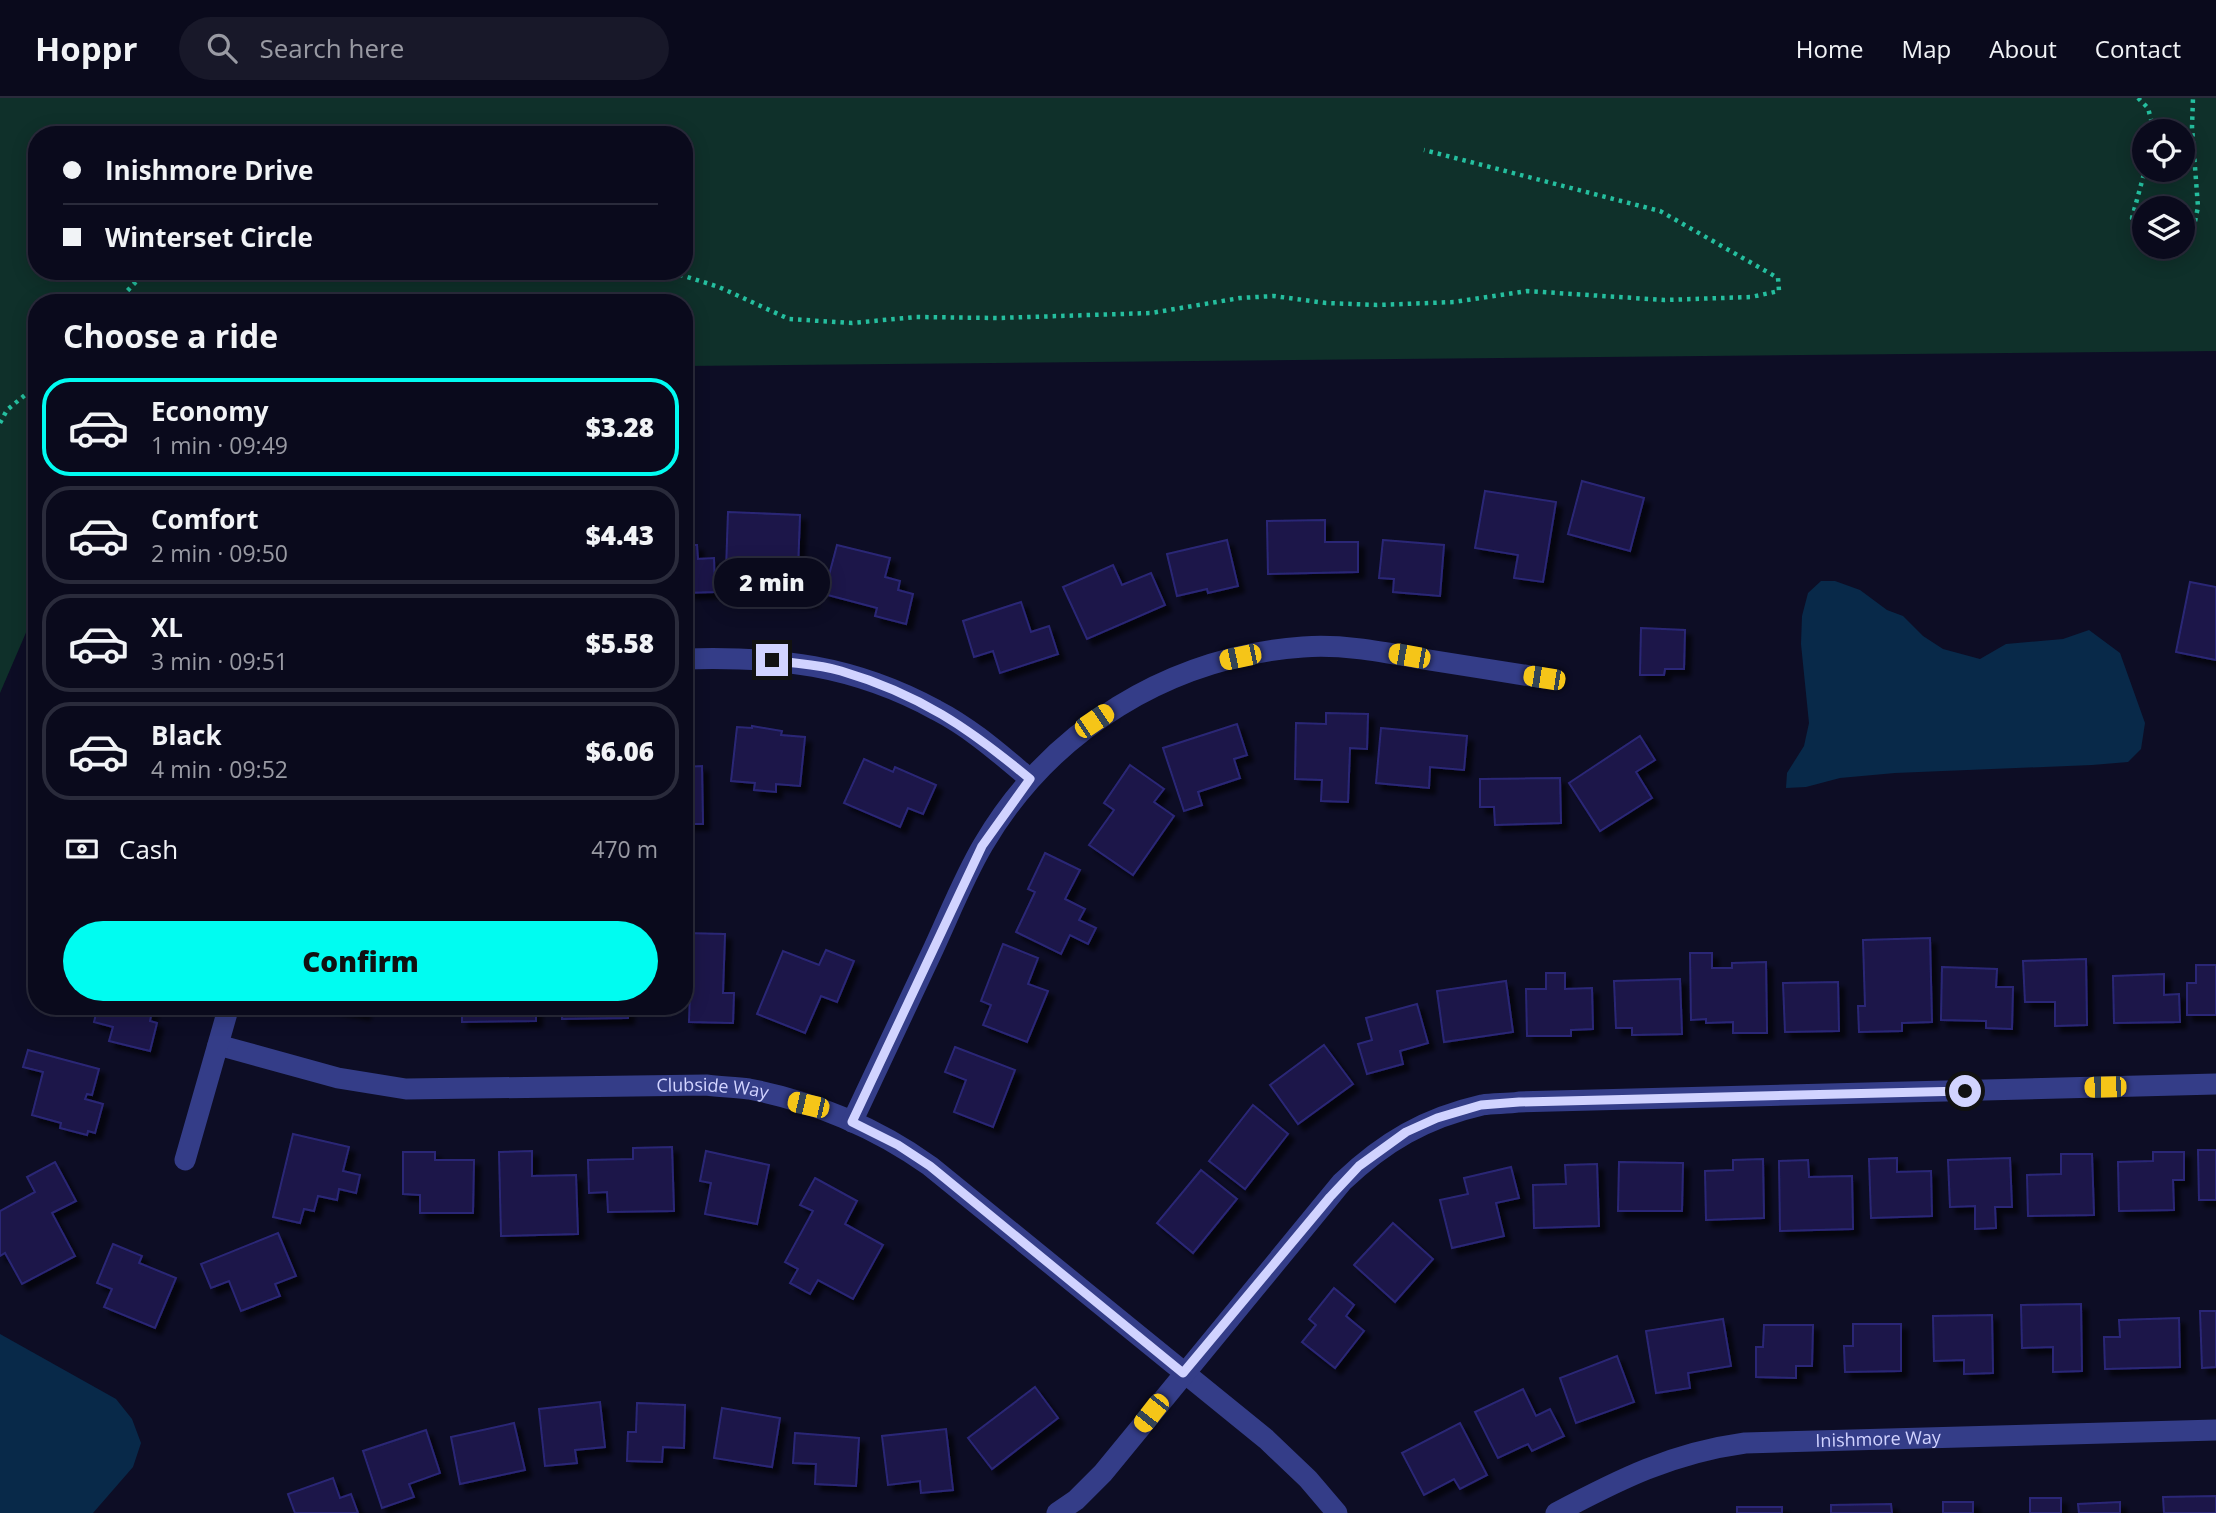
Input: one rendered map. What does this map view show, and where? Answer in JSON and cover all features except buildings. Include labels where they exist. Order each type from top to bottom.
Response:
[{"type":"street","points":[[852,1122],[982,846],[1030,779],[1070,740],[1120,705],[1192,670],[1255,653],[1304,647],[1354,648],[1544,678]]},
{"type":"street","points":[[693,659],[738,657],[795,662],[866,679],[936,710],[993,748],[1030,779]]},
{"type":"street","points":[[185,1160],[226,1015]]},
{"type":"street","name":"Clubside Way","points":[[218,1045],[338,1077],[406,1089],[706,1085],[748,1089],[778,1096],[852,1122],[898,1145],[930,1166],[1266,1439],[1308,1479],[1337,1513]]},
{"type":"street","points":[[1057,1513],[1076,1500],[1103,1473],[1342,1182],[1380,1149],[1406,1132],[1437,1118],[1481,1105],[1519,1102],[2216,1084]]},
{"type":"street","name":"Inishmore Way","points":[[1556,1513],[1658,1463],[1690,1453],[1753,1442],[2216,1430]]},
{"type":"path","points":[[2138,98],[2148,108],[2151,119]]},
{"type":"path","points":[[2193,98],[2192,127],[2198,207],[2195,218]]},
{"type":"path","points":[[693,279],[719,287],[789,319],[852,323],[916,317],[999,318],[1151,313],[1240,298],[1274,296],[1326,303],[1377,304],[1454,302],[1527,292],[1664,300],[1751,297],[1779,292],[1778,278],[1660,211],[1424,150]]},
{"type":"path","points":[[124,294],[138,280]]},
{"type":"path","points":[[0,423],[7,410],[28,392]]},
{"type":"green space","points":[[0,98],[2216,98],[2216,351],[693,366],[693,294],[28,294],[28,628],[0,693]]},
{"type":"water","points":[[1821,581],[1835,581],[1860,590],[1887,610],[1903,616],[1923,636],[1943,649],[1980,659],[2006,644],[2063,639],[2089,630],[2120,653],[2145,723],[2141,749],[2128,762],[1895,773],[1840,778],[1806,787],[1786,788],[1787,773],[1804,746],[1809,723],[1801,644],[1802,616],[1808,593]]},
{"type":"water","points":[[0,1334],[116,1399],[132,1419],[141,1443],[133,1467],[93,1513],[0,1513]]},
{"type":"route","points":[[772,660],[840,671],[909,697],[936,710],[975,735],[1030,779],[982,846],[852,1122],[898,1145],[930,1166],[1183,1373],[1342,1182],[1380,1149],[1406,1132],[1437,1118],[1481,1105],[1519,1102],[1965,1091]]}]
